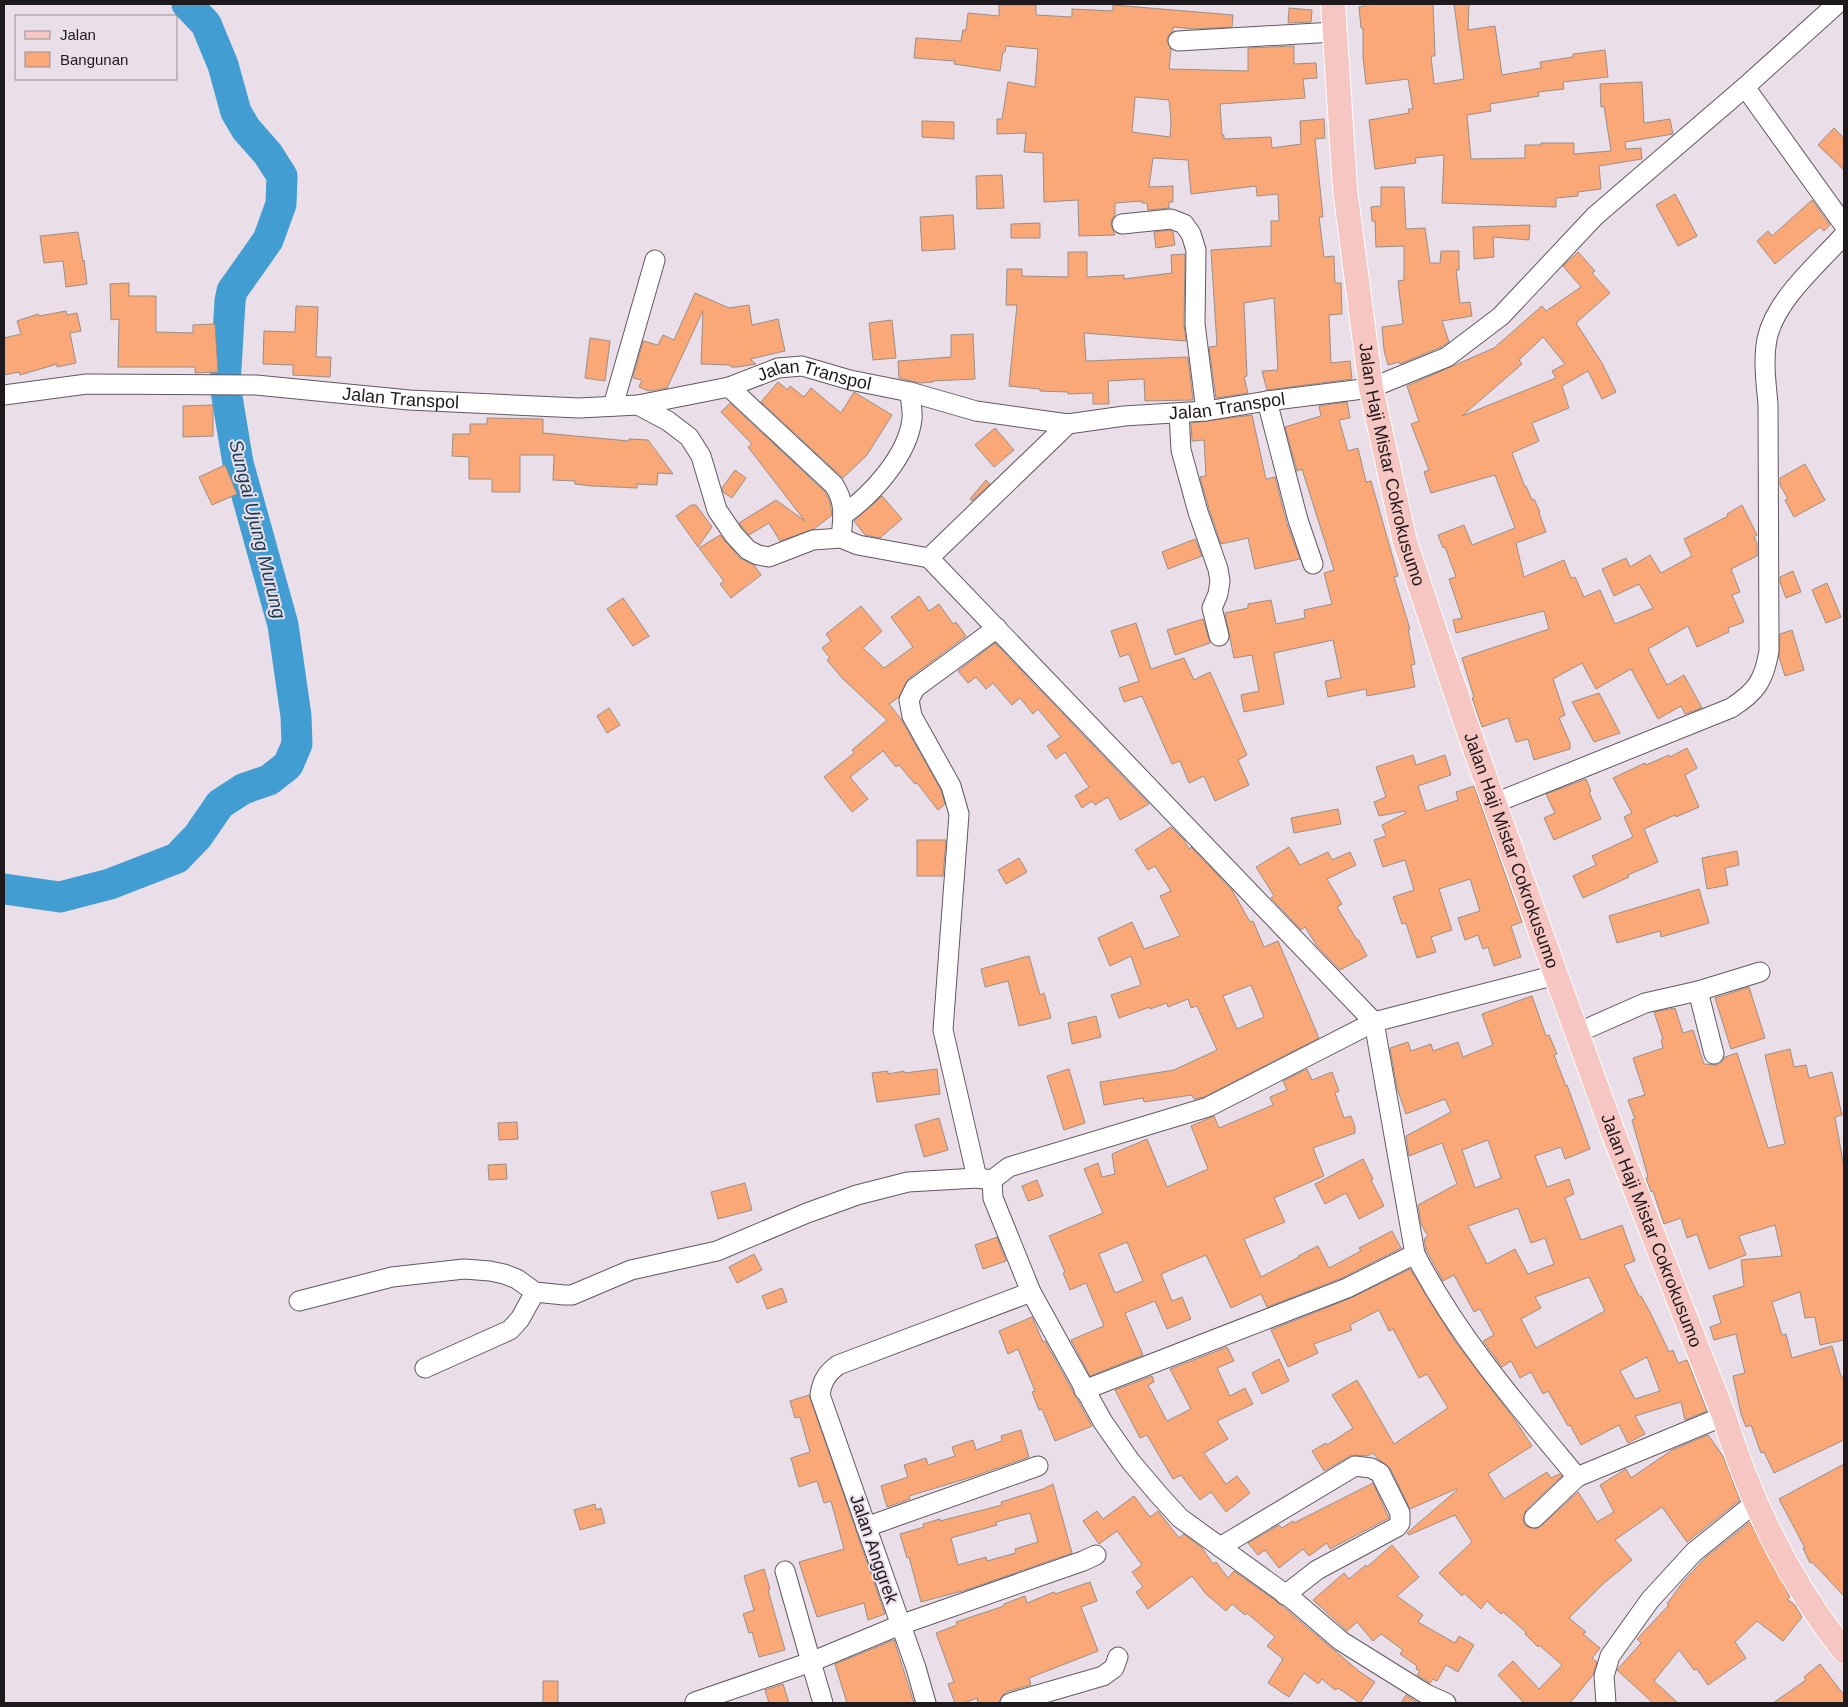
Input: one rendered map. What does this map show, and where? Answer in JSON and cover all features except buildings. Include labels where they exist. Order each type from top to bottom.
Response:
[{"type":"main road","name":"Jalan Haji Mistar Cokrokusumo","points":[[1333,4],[1345,189],[1371,388],[1405,542],[1495,803],[1614,1135],[1724,1416],[1737,1457],[1770,1535],[1795,1580],[1844,1651]]},
{"type":"street","name":"Jalan Transpol","points":[[4,395],[96,384],[247,385],[409,400],[579,408],[638,405],[730,387],[778,368],[802,366],[850,380],[910,392],[976,411],[1068,424],[1124,416],[1206,411],[1371,388],[1446,357],[1501,316],[1595,216],[1745,87],[1837,4]]},
{"type":"street","points":[[1178,41],[1334,32]]},
{"type":"street","points":[[1745,87],[1844,225]]},
{"type":"street","points":[[1122,224],[1171,219],[1184,224],[1191,234],[1196,250],[1195,324],[1206,411]]},
{"type":"street","points":[[1495,803],[1731,708],[1749,697],[1761,681],[1769,651],[1767,340],[1773,319],[1784,302],[1844,235]]},
{"type":"street","points":[[613,406],[655,260]]},
{"type":"street","points":[[730,387],[834,485],[841,496],[843,515],[840,538]]},
{"type":"street","points":[[843,515],[859,504],[877,486],[902,449],[912,418],[910,392]]},
{"type":"street","points":[[1267,401],[1298,520],[1313,564]]},
{"type":"street","points":[[638,405],[668,421],[689,437],[701,456],[717,510],[734,535],[748,550],[758,555],[769,557],[813,540],[840,538],[858,545],[929,558],[1374,1022],[1415,1254],[1428,1280],[1477,1354],[1576,1477]]},
{"type":"street","points":[[1179,413],[1181,450],[1198,512],[1218,568],[1220,581],[1218,594],[1212,608],[1219,636]]},
{"type":"street","points":[[929,558],[1068,424]]},
{"type":"street","points":[[996,628],[915,688],[908,700],[912,716],[950,786],[960,814],[943,1030],[984,1179],[1031,1292],[1103,1422],[1131,1462],[1180,1518],[1285,1595],[1341,1641],[1423,1699],[1446,1703]]},
{"type":"street","points":[[1577,1033],[1645,1003],[1698,991],[1760,972]]},
{"type":"street","points":[[299,1301],[392,1277],[464,1269],[504,1274],[517,1279],[535,1292],[564,1296],[572,1295],[631,1270],[717,1251],[807,1213],[857,1195],[908,1182],[984,1179],[1009,1167],[1208,1107],[1374,1022],[1556,975]]},
{"type":"street","points":[[1698,991],[1714,1054]]},
{"type":"street","points":[[1084,1390],[1347,1288],[1415,1254]]},
{"type":"street","points":[[425,1368],[510,1330],[520,1318],[535,1292]]},
{"type":"street","name":"Jalan Anggrek","points":[[926,1703],[820,1395],[822,1383],[830,1371],[838,1365],[1031,1292]]},
{"type":"street","points":[[1534,1518],[1576,1477],[1724,1416]]},
{"type":"street","points":[[866,1527],[1038,1466]]},
{"type":"street","points":[[1220,1547],[1356,1466],[1371,1468],[1380,1473],[1400,1513],[1400,1523],[1397,1527],[1317,1570],[1285,1595]]},
{"type":"street","points":[[1606,1703],[1604,1676],[1610,1656],[1650,1600],[1694,1552],[1756,1502]]},
{"type":"street","points":[[695,1702],[811,1662],[900,1625],[1096,1555]]},
{"type":"street","points":[[785,1571],[823,1703]]},
{"type":"street","points":[[1010,1703],[1104,1676],[1114,1668],[1118,1657]]},
{"type":"waterway","name":"Sungai Ujung Murung","points":[[4,889],[60,897],[110,884],[177,858],[198,836],[220,804],[243,789],[269,780],[288,765],[297,744],[296,716],[283,625],[238,463],[225,385],[232,291],[268,240],[281,204],[282,176],[268,154],[246,129],[236,112],[223,65],[206,24],[187,4]]}]
